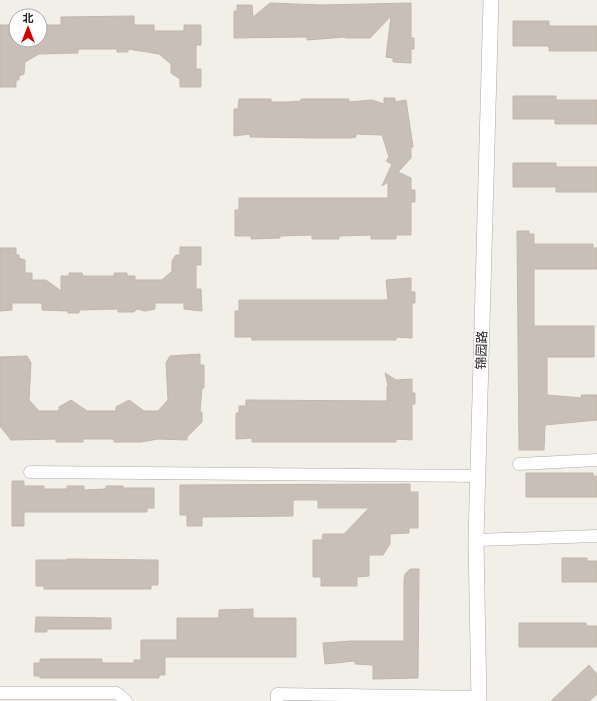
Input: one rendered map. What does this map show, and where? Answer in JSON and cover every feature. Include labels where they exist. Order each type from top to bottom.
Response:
[{"type":"street","name":"锦园路","points":[[479,699],[476,540],[491,0]]},
{"type":"street","points":[[519,464],[597,460]]},
{"type":"street","points":[[30,472],[478,476]]},
{"type":"street","points":[[476,540],[597,536]]},
{"type":"street","points":[[0,693],[117,693],[126,701]]},
{"type":"street","points":[[277,701],[277,694],[479,699]]},
{"type":"building","points":[[270,3],[321,5],[411,3],[411,38],[414,38],[414,49],[411,49],[411,63],[393,62],[393,58],[386,57],[391,16],[370,38],[345,37],[307,40],[307,37],[234,38],[234,11],[237,11],[237,5],[252,5],[253,17]]},
{"type":"building","points":[[134,16],[134,25],[154,25],[154,31],[184,31],[184,25],[201,25],[201,45],[196,45],[196,69],[201,69],[201,87],[180,87],[180,79],[171,73],[171,64],[159,54],[128,49],[128,52],[117,52],[117,49],[78,49],[78,53],[39,54],[25,62],[24,74],[19,76],[19,80],[16,80],[16,87],[0,87],[0,25],[8,25],[8,48],[48,48],[48,25],[61,25],[61,17]]},
{"type":"building","points":[[513,21],[549,21],[549,26],[597,26],[597,51],[549,51],[549,46],[513,46]]},
{"type":"building","points":[[513,96],[556,96],[556,100],[597,100],[597,124],[555,124],[555,119],[513,119]]},
{"type":"building","points":[[384,98],[395,98],[395,102],[406,100],[413,147],[411,147],[411,158],[398,172],[411,178],[411,190],[415,190],[415,202],[411,202],[411,235],[396,235],[396,239],[371,239],[371,235],[339,236],[339,239],[312,239],[312,235],[251,239],[251,236],[235,236],[235,210],[239,210],[239,198],[388,198],[388,182],[382,186],[392,164],[386,161],[389,157],[382,135],[356,134],[356,137],[350,138],[250,137],[250,134],[234,136],[234,109],[238,109],[239,99],[271,99],[271,102],[288,102],[301,101],[301,99],[349,99],[349,102],[372,100],[384,104]]},
{"type":"building","points":[[513,163],[556,163],[556,167],[597,167],[597,192],[556,192],[556,187],[513,187]]},
{"type":"building","points":[[517,231],[529,231],[529,234],[534,234],[534,244],[593,244],[593,248],[597,248],[597,269],[534,269],[534,326],[594,326],[594,357],[547,357],[547,395],[582,398],[581,395],[597,395],[597,420],[545,425],[544,450],[519,450]]},
{"type":"building","points":[[180,247],[201,247],[201,265],[196,265],[196,289],[201,289],[202,311],[184,309],[184,303],[155,303],[155,309],[145,311],[137,309],[134,312],[118,312],[118,309],[79,310],[79,313],[68,313],[68,311],[42,310],[42,303],[12,303],[12,310],[0,311],[0,248],[16,248],[16,255],[19,255],[19,258],[25,260],[25,273],[32,273],[32,280],[46,280],[61,291],[61,276],[69,276],[69,273],[82,273],[83,276],[114,276],[114,273],[127,273],[127,276],[135,276],[135,280],[162,280],[172,271],[172,261],[176,255],[180,255]]},
{"type":"building","points":[[411,278],[411,292],[415,292],[415,303],[412,303],[412,338],[396,337],[396,340],[252,340],[252,337],[235,337],[235,311],[239,311],[239,300],[388,300],[386,280]]},
{"type":"building","points":[[200,354],[200,365],[204,365],[204,388],[202,388],[200,412],[202,412],[202,422],[187,437],[187,440],[158,439],[141,442],[114,442],[114,439],[83,439],[83,442],[56,442],[56,439],[11,440],[0,426],[0,357],[27,356],[31,363],[29,400],[39,411],[59,411],[59,407],[71,400],[87,411],[116,411],[116,407],[129,400],[144,411],[158,411],[168,400],[166,363],[170,356]]},
{"type":"building","points":[[385,373],[396,380],[412,379],[412,393],[415,393],[415,404],[412,404],[412,440],[396,439],[396,442],[252,442],[252,438],[236,439],[236,413],[239,413],[239,406],[246,406],[246,400],[387,401],[388,385]]},
{"type":"building","points":[[526,473],[593,473],[593,476],[597,476],[597,497],[526,497]]},
{"type":"building","points":[[12,481],[24,481],[24,486],[44,486],[44,489],[67,489],[67,486],[84,486],[84,490],[106,489],[106,486],[123,486],[123,488],[154,488],[154,508],[147,508],[147,512],[24,512],[24,526],[12,526]]},
{"type":"building","points":[[410,484],[410,492],[418,492],[418,528],[409,528],[409,533],[390,534],[390,544],[383,555],[369,555],[369,576],[357,577],[357,586],[321,586],[321,577],[313,577],[313,540],[322,540],[323,534],[344,534],[369,508],[318,508],[318,500],[293,500],[293,516],[202,517],[202,526],[187,526],[187,515],[180,515],[180,485]]},
{"type":"building","points":[[562,558],[587,558],[587,561],[597,561],[597,582],[562,582]]},
{"type":"building","points":[[36,560],[158,560],[158,585],[151,585],[151,589],[44,589],[44,586],[36,586]]},
{"type":"building","points":[[410,569],[419,569],[418,678],[373,679],[373,665],[355,664],[355,661],[325,664],[323,643],[351,641],[404,641],[404,579],[405,574]]},
{"type":"building","points":[[253,609],[253,618],[296,618],[296,657],[165,657],[165,675],[159,675],[159,678],[40,678],[40,676],[34,676],[34,663],[40,663],[40,659],[102,659],[102,663],[134,663],[134,660],[141,660],[141,640],[177,640],[177,618],[219,618],[219,610]]},
{"type":"building","points":[[36,617],[111,618],[111,629],[47,629],[47,632],[35,632]]},
{"type":"building","points":[[519,623],[586,623],[586,626],[597,626],[597,647],[519,647]]},
{"type":"building","points":[[589,665],[597,674],[597,694],[589,701],[551,701]]}]
